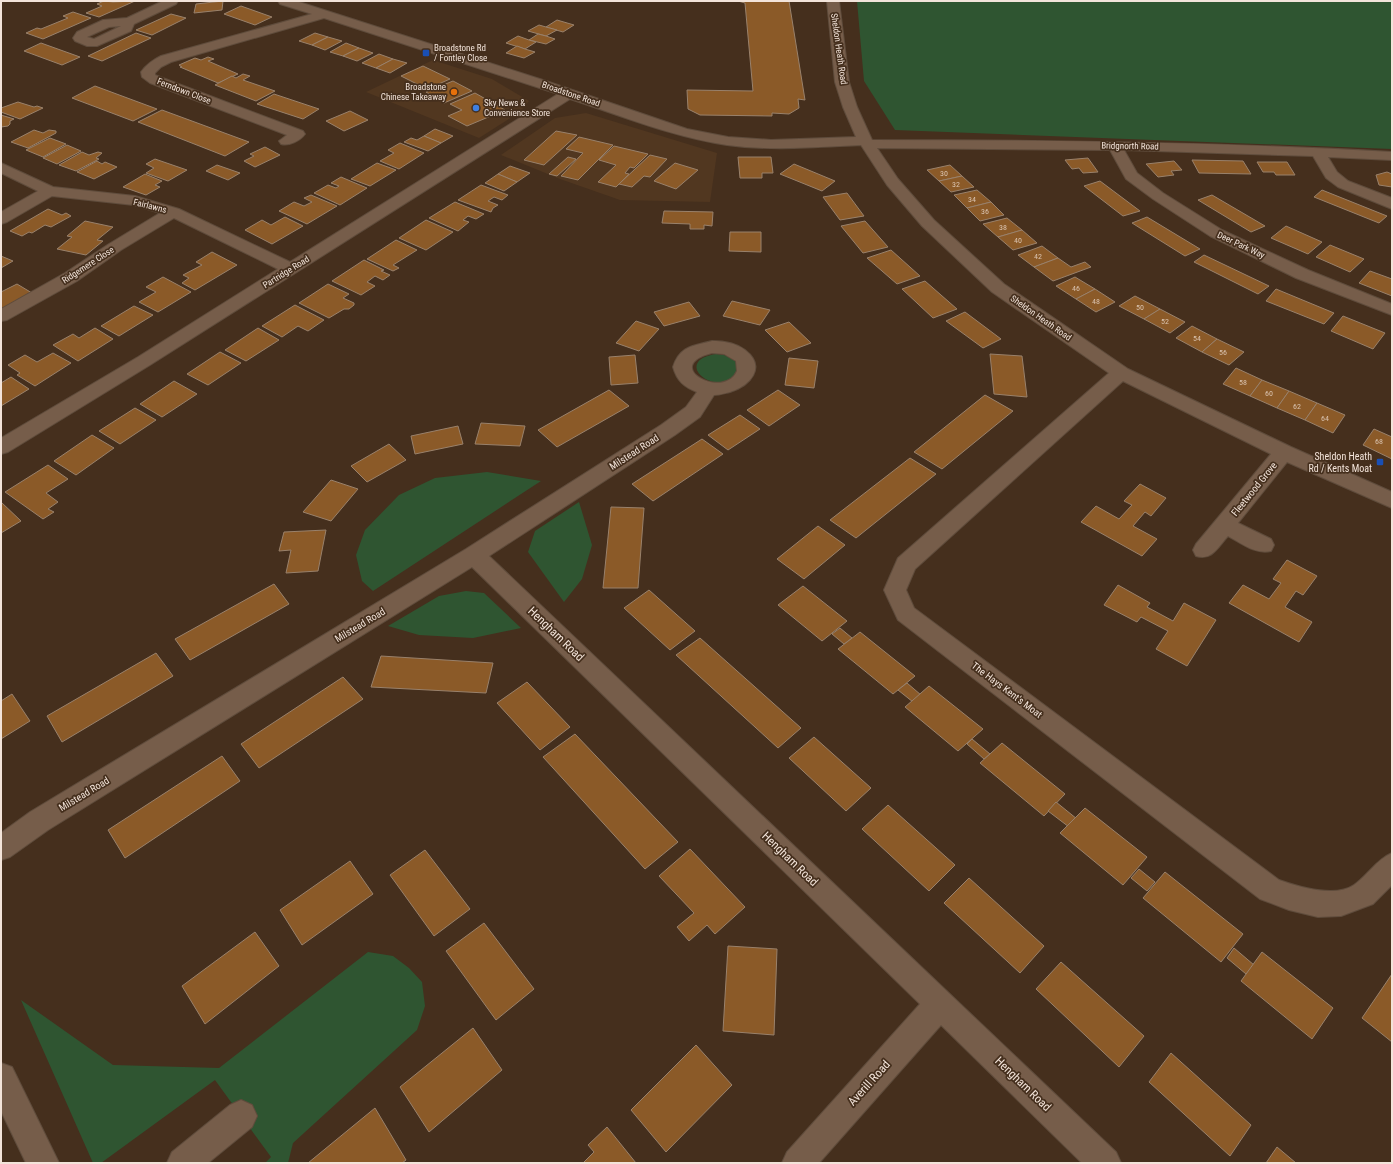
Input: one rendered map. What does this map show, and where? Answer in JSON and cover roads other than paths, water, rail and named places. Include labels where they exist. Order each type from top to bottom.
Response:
[{"type":"street","points":[[129,22],[172,1]]},
{"type":"street","name":"Broadstone Road","points":[[284,1],[684,133],[728,141],[771,144],[866,143]]},
{"type":"street","name":"Sheldon Heath Road","points":[[833,1],[842,82],[850,107],[866,143],[892,182],[928,224],[992,282],[1121,373],[1284,452],[1392,501]]},
{"type":"street","name":"Ferndown Close","points":[[286,141],[298,134],[149,78],[148,72],[156,64],[166,59],[325,14]]},
{"type":"street","name":"Partridge Road","points":[[1,447],[144,361],[568,94]]},
{"type":"street","name":"Bridgnorth Road","points":[[866,143],[1115,146],[1317,151],[1392,156]]},
{"type":"street","name":"Deer Park Way","points":[[1115,146],[1131,176],[1158,196],[1216,233],[1302,274],[1392,310]]},
{"type":"street","points":[[1317,151],[1331,175],[1343,184],[1392,204]]},
{"type":"street","name":"Fairlawns","points":[[1,167],[49,191],[135,201],[173,212],[291,269]]},
{"type":"street","points":[[1,219],[49,191]]},
{"type":"street","name":"Ridgemere Close","points":[[1,316],[71,277],[115,247],[173,212]]},
{"type":"street","name":"The Hays Kent's Moat","points":[[1121,373],[906,564],[895,590],[906,614],[1270,890],[1289,897],[1318,904],[1341,903],[1363,895],[1392,866]]},
{"type":"street","name":"Milstead Road","points":[[1,848],[39,821],[474,555],[668,430],[693,412],[709,389]]},
{"type":"street","name":"Fleetwood Grove","points":[[1204,550],[1284,452]]},
{"type":"street","name":"Fleetwood Grove","points":[[1224,525],[1263,546]]},
{"type":"street","name":"Hengham Road","points":[[474,555],[1105,1163]]},
{"type":"street","name":"Averill Road","points":[[798,1163],[940,1004]]},
{"type":"street","points":[[1,1078],[43,1163]]},
{"type":"street","points":[[183,1163],[241,1116]]},
{"type":"place","name":"Broadstone Rd / Fontley Close","points":[[426,53]]},
{"type":"place","name":"Broadstone Chinese Takeaway","points":[[454,92]]},
{"type":"place","name":"Sky News & Convenience Store","points":[[476,108]]},
{"type":"place","name":"Sheldon Heath Rd / Kents Moat","points":[[1380,462]]}]
